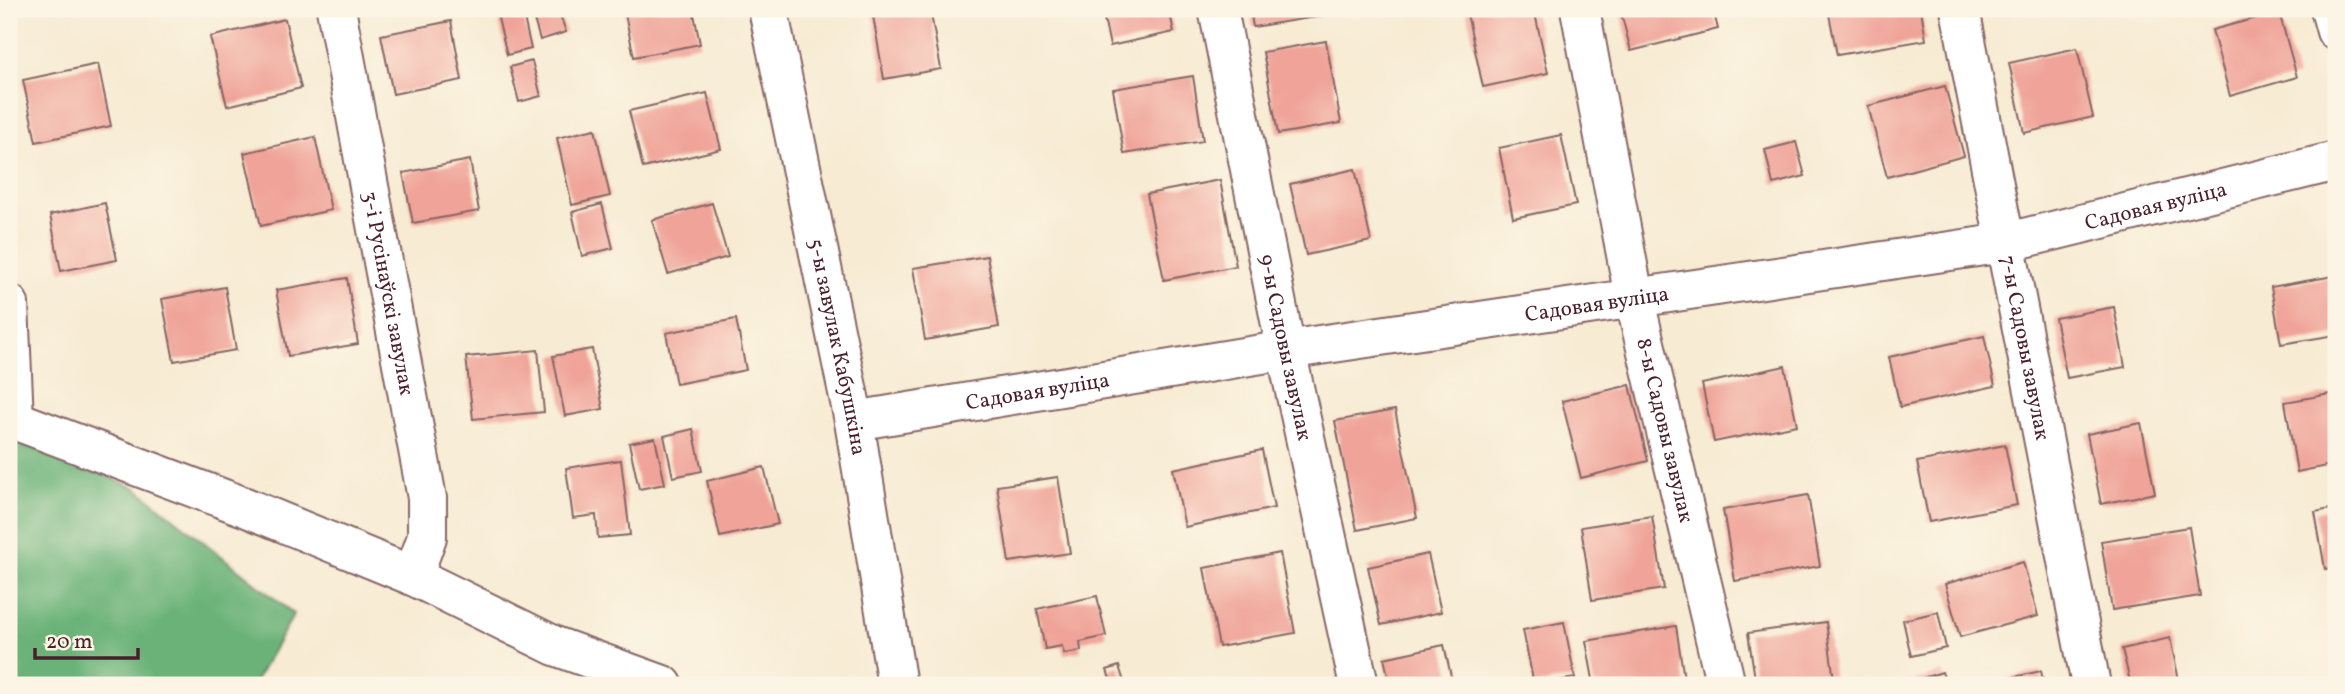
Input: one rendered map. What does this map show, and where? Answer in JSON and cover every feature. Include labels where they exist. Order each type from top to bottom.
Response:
[{"type":"street","name":"3-і Русінаўскі завулак","points":[[336,9],[427,498],[427,537],[413,576]]},
{"type":"street","name":"5-ы завулак Кабушкіна","points":[[768,9],[854,421],[897,685]]},
{"type":"street","name":"9-ы Садовы завулак","points":[[1218,9],[1286,350],[1359,685]]},
{"type":"street","name":"8-ы Садовы завулак","points":[[1580,9],[1634,297],[1726,685]]},
{"type":"street","name":"7-ы Садовы завулак","points":[[1960,9],[2091,685]]},
{"type":"street","points":[[2330,9],[2336,31]]},
{"type":"street","name":"Садовая вуліца","points":[[854,421],[1286,350],[2004,243],[2336,161]]},
{"type":"street","points":[[9,304],[11,419],[245,507],[413,576],[555,646],[663,685]]},
{"type":"green space","points":[[9,438],[136,488],[294,614],[256,680],[258,685],[9,685]]},
{"type":"building","points":[[522,9],[531,49],[507,55],[496,10]]},
{"type":"building","points":[[531,9],[558,9],[566,32],[540,40]]},
{"type":"building","points":[[624,9],[693,9],[700,44],[634,57]]},
{"type":"building","points":[[930,9],[941,69],[884,79],[872,10]]},
{"type":"building","points":[[1102,9],[1169,9],[1174,32],[1110,46]]},
{"type":"building","points":[[1250,9],[1321,9],[1322,16],[1253,27]]},
{"type":"building","points":[[1466,9],[1534,9],[1548,73],[1483,87]]},
{"type":"building","points":[[1620,9],[1713,9],[1718,29],[1631,51]]},
{"type":"building","points":[[1828,9],[1921,9],[1926,40],[1837,55]]},
{"type":"building","points":[[2279,12],[2297,77],[2230,96],[2212,30]]},
{"type":"building","points":[[285,19],[301,88],[227,106],[210,37]]},
{"type":"building","points":[[451,21],[462,80],[393,94],[381,35]]},
{"type":"building","points":[[1326,41],[1341,123],[1278,134],[1263,52]]},
{"type":"building","points":[[2077,48],[2093,117],[2024,133],[2009,63]]},
{"type":"building","points":[[532,61],[541,96],[519,102],[510,67]]},
{"type":"building","points":[[98,64],[111,126],[36,142],[23,80]]},
{"type":"building","points":[[1193,76],[1203,141],[1124,154],[1113,89]]},
{"type":"building","points":[[1945,86],[1964,156],[1887,177],[1868,106]]},
{"type":"building","points":[[707,93],[721,149],[643,168],[629,111]]},
{"type":"building","points":[[595,129],[610,196],[572,205],[557,138]]},
{"type":"building","points":[[1561,135],[1576,205],[1513,218],[1499,148]]},
{"type":"building","points":[[315,137],[331,210],[261,226],[244,153]]},
{"type":"building","points":[[1796,142],[1805,176],[1773,184],[1765,150]]},
{"type":"building","points":[[470,160],[479,211],[413,223],[403,173]]},
{"type":"building","points":[[1355,169],[1371,241],[1306,255],[1290,184]]},
{"type":"building","points":[[1220,180],[1236,266],[1164,280],[1147,194]]},
{"type":"building","points":[[105,203],[117,260],[61,271],[50,215]]},
{"type":"building","points":[[712,203],[728,257],[668,274],[652,220]]},
{"type":"building","points":[[602,204],[613,248],[582,256],[572,212]]},
{"type":"building","points":[[987,256],[999,327],[925,340],[913,268]]},
{"type":"building","points":[[2334,276],[2336,335],[2281,344],[2271,287]]},
{"type":"building","points":[[347,278],[358,344],[288,356],[276,290]]},
{"type":"building","points":[[225,287],[236,350],[174,361],[162,299]]},
{"type":"building","points":[[2114,307],[2125,367],[2067,378],[2055,318]]},
{"type":"building","points":[[736,319],[746,370],[676,384],[666,333]]},
{"type":"building","points":[[1984,336],[1995,386],[1900,407],[1889,357]]},
{"type":"building","points":[[592,349],[603,409],[565,416],[553,356]]},
{"type":"building","points":[[538,350],[544,412],[473,419],[466,357]]},
{"type":"building","points":[[1785,366],[1797,425],[1714,442],[1702,384]]},
{"type":"building","points":[[1630,385],[1648,461],[1581,478],[1562,401]]},
{"type":"building","points":[[2336,393],[2336,464],[2297,472],[2285,402]]},
{"type":"building","points":[[1395,410],[1417,518],[1357,530],[1335,421]]},
{"type":"building","points":[[2141,423],[2155,493],[2101,504],[2087,434]]},
{"type":"building","points":[[693,429],[702,471],[673,477],[664,436]]},
{"type":"building","points":[[655,438],[665,484],[639,489],[629,443]]},
{"type":"building","points":[[2005,445],[2017,505],[1929,522],[1917,462]]},
{"type":"building","points":[[1262,450],[1274,508],[1185,527],[1173,469]]},
{"type":"building","points":[[621,460],[630,535],[598,538],[596,515],[573,518],[566,468]]},
{"type":"building","points":[[764,467],[778,524],[720,537],[707,481]]},
{"type":"building","points":[[1058,477],[1070,553],[1009,562],[997,486]]},
{"type":"building","points":[[1808,495],[1820,566],[1735,581],[1723,510]]},
{"type":"building","points":[[2336,508],[2336,567],[2325,569],[2315,512]]},
{"type":"building","points":[[1652,516],[1664,589],[1592,600],[1581,527]]},
{"type":"building","points":[[2189,527],[2200,596],[2112,610],[2101,541]]},
{"type":"building","points":[[1280,553],[1295,633],[1219,647],[1204,568]]},
{"type":"building","points":[[1428,554],[1441,612],[1381,625],[1368,567]]},
{"type":"building","points":[[2023,562],[2038,616],[1960,637],[1945,584]]},
{"type":"building","points":[[1097,596],[1106,636],[1080,642],[1081,651],[1064,654],[1062,646],[1045,649],[1037,609]]},
{"type":"building","points":[[1938,612],[1946,648],[1911,656],[1903,620]]},
{"type":"building","points":[[1564,622],[1575,678],[1534,685],[1523,630]]},
{"type":"building","points":[[1826,622],[1834,680],[1798,685],[1756,685],[1748,633]]},
{"type":"building","points":[[1676,626],[1685,685],[1594,685],[1586,641]]},
{"type":"building","points":[[2170,638],[2180,685],[2131,685],[2122,649]]},
{"type":"building","points":[[1444,645],[1453,685],[1390,685],[1384,658]]},
{"type":"building","points":[[1119,666],[1125,685],[1112,685],[1107,670]]},
{"type":"building","points":[[2041,671],[2044,685],[1981,685],[1981,684]]},
{"type":"building","points":[[1942,672],[1947,685],[1912,685],[1911,682]]}]
